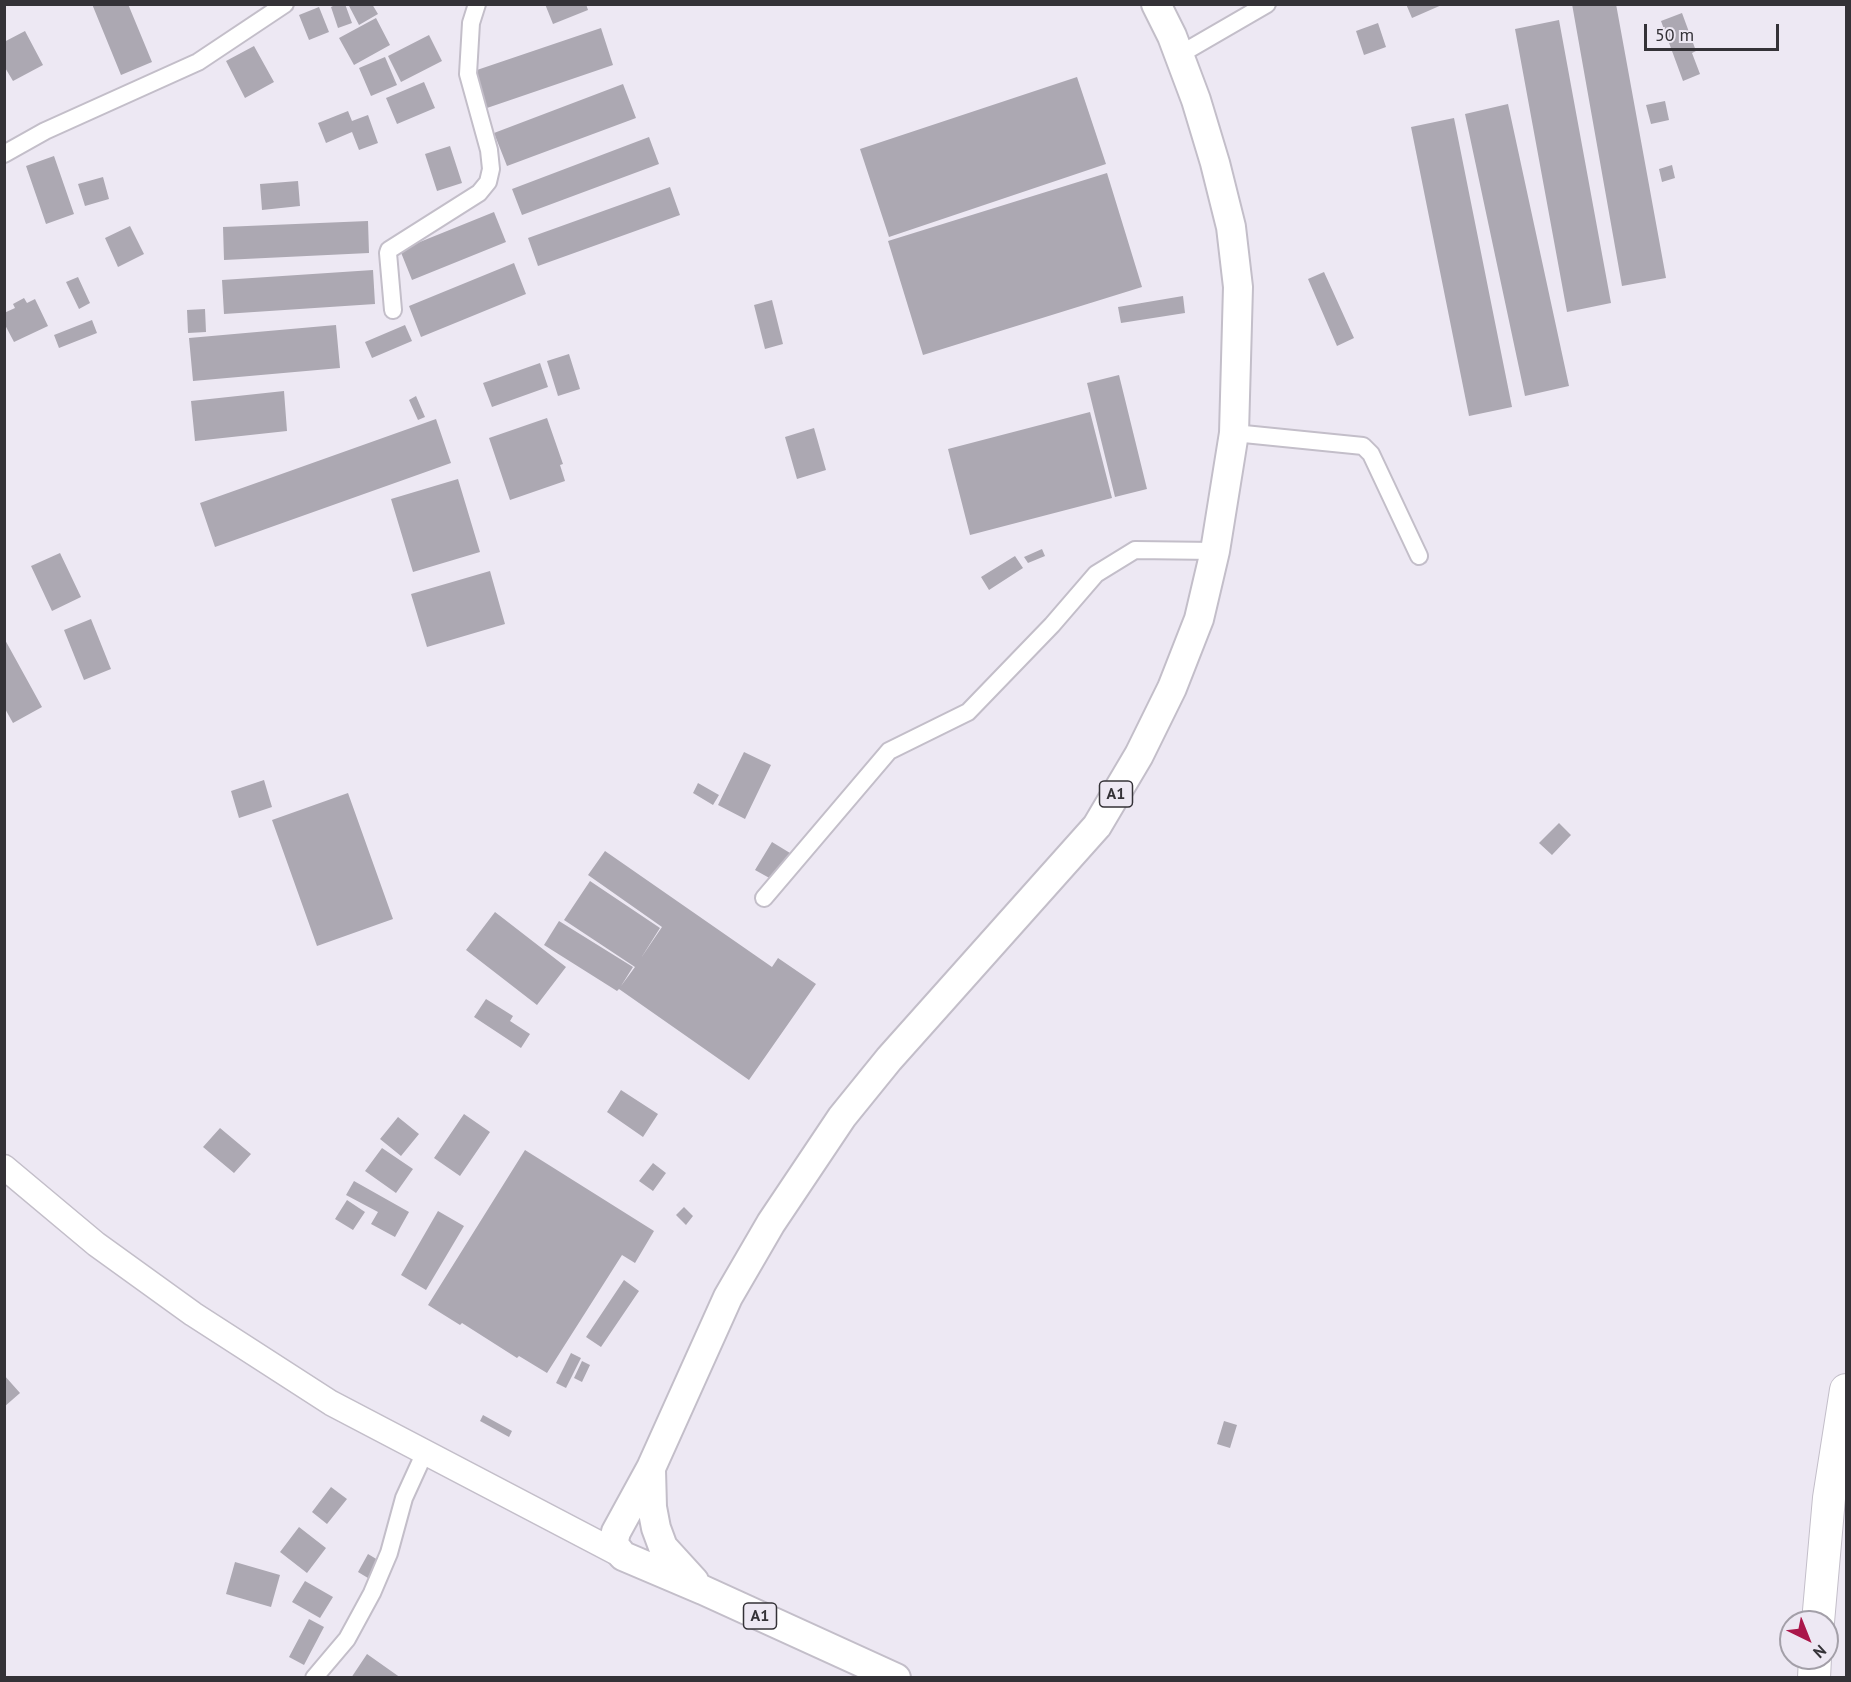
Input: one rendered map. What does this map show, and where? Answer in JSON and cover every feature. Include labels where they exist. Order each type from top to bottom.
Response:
[{"type":"highway","name":"A1","points":[[896,1677],[622,1556],[614,1540],[616,1532],[651,1468],[728,1298],[771,1222],[842,1117],[889,1059],[1097,826],[1139,755],[1173,688],[1199,619],[1215,550],[1234,433],[1238,286],[1231,227],[1215,164],[1196,100],[1172,36],[1156,4]]},
{"type":"highway","points":[[1819,1610],[1829,1498],[1846,1390]]},
{"type":"highway","name":"A1","points":[[651,1468],[652,1507],[663,1547],[680,1568],[703,1590]]},
{"type":"main road","points":[[4,1167],[96,1244],[193,1314],[331,1403],[622,1556]]},
{"type":"street","points":[[4,154],[45,131],[198,62],[285,4]]},
{"type":"street","points":[[393,310],[388,253],[391,247],[480,193],[488,182],[492,169],[468,74],[471,23],[477,4]]},
{"type":"street","points":[[1179,55],[1267,4]]},
{"type":"street","points":[[1234,433],[1363,446],[1371,454],[1419,556]]},
{"type":"street","points":[[764,898],[889,751],[968,712],[1052,625],[1096,574],[1135,550],[1215,550]]},
{"type":"street","points":[[314,1677],[347,1639],[372,1593],[389,1553],[404,1498],[425,1452]]},
{"type":"building","points":[[92,4],[128,4],[152,62],[121,75]]},
{"type":"building","points":[[345,4],[352,23],[338,28],[331,7]]},
{"type":"building","points":[[348,4],[372,4],[378,14],[359,25]]},
{"type":"building","points":[[545,4],[586,4],[588,10],[553,24]]},
{"type":"building","points":[[1406,4],[1444,4],[1412,18]]},
{"type":"building","points":[[1572,4],[1616,4],[1666,278],[1622,286]]},
{"type":"building","points":[[319,7],[329,32],[309,40],[299,15]]},
{"type":"building","points":[[1682,13],[1696,51],[1692,53],[1700,74],[1683,81],[1661,21]]},
{"type":"building","points":[[376,18],[390,45],[354,65],[339,38]]},
{"type":"building","points":[[1559,20],[1611,303],[1567,312],[1515,29]]},
{"type":"building","points":[[1378,23],[1386,47],[1364,55],[1356,31]]},
{"type":"building","points":[[601,28],[613,65],[487,108],[474,71]]},
{"type":"building","points":[[25,31],[43,65],[13,81],[4,66],[4,42]]},
{"type":"building","points":[[429,35],[442,61],[401,82],[388,56]]},
{"type":"building","points":[[254,46],[274,82],[245,98],[226,61]]},
{"type":"building","points":[[385,57],[397,85],[371,96],[359,68]]},
{"type":"building","points":[[1077,77],[1106,164],[889,237],[860,149]]},
{"type":"building","points":[[424,82],[435,108],[397,124],[386,98]]},
{"type":"building","points":[[623,84],[636,118],[507,166],[494,133]]},
{"type":"building","points":[[1665,101],[1669,120],[1651,124],[1646,105]]},
{"type":"building","points":[[1508,104],[1569,386],[1525,396],[1465,114]]},
{"type":"building","points":[[348,111],[352,121],[368,115],[378,143],[359,150],[352,132],[326,143],[318,123]]},
{"type":"building","points":[[1454,118],[1512,407],[1469,416],[1411,127]]},
{"type":"building","points":[[649,137],[659,164],[522,215],[512,189]]},
{"type":"building","points":[[450,146],[462,183],[437,191],[425,154]]},
{"type":"building","points":[[54,156],[74,214],[46,224],[26,166]]},
{"type":"building","points":[[1672,165],[1675,178],[1662,182],[1659,169]]},
{"type":"building","points":[[1107,173],[1142,287],[923,355],[888,241]]},
{"type":"building","points":[[103,177],[109,199],[85,206],[78,184]]},
{"type":"building","points":[[298,181],[300,206],[262,210],[260,184]]},
{"type":"building","points":[[670,187],[680,215],[538,266],[528,238]]},
{"type":"building","points":[[494,212],[506,242],[412,280],[400,250]]},
{"type":"building","points":[[368,221],[369,253],[224,260],[223,227]]},
{"type":"building","points":[[130,226],[144,254],[118,267],[105,238]]},
{"type":"building","points":[[514,263],[526,294],[421,337],[409,306]]},
{"type":"building","points":[[373,270],[375,304],[224,314],[222,280]]},
{"type":"building","points":[[1324,272],[1354,338],[1337,346],[1308,279]]},
{"type":"building","points":[[78,277],[90,303],[79,309],[66,282]]},
{"type":"building","points":[[1183,296],[1185,313],[1121,323],[1118,307]]},
{"type":"building","points":[[24,298],[27,303],[35,299],[48,326],[14,342],[4,323],[4,313],[15,308],[13,304]]},
{"type":"building","points":[[772,300],[783,344],[765,349],[754,305]]},
{"type":"building","points":[[205,309],[206,332],[188,333],[187,310]]},
{"type":"building","points":[[92,320],[97,333],[59,348],[54,335]]},
{"type":"building","points":[[336,325],[340,368],[193,381],[189,338]]},
{"type":"building","points":[[405,325],[412,341],[372,358],[365,342]]},
{"type":"building","points":[[569,354],[580,389],[558,396],[547,361]]},
{"type":"building","points":[[540,363],[548,387],[492,407],[483,383]]},
{"type":"building","points":[[1119,375],[1147,489],[1115,497],[1087,383]]},
{"type":"building","points":[[284,391],[287,431],[195,441],[191,401]]},
{"type":"building","points":[[416,396],[425,417],[418,420],[409,400]]},
{"type":"building","points":[[1090,412],[1112,498],[970,535],[948,449]]},
{"type":"building","points":[[547,418],[563,464],[560,465],[565,481],[510,500],[489,438]]},
{"type":"building","points":[[436,419],[451,463],[215,547],[200,503]]},
{"type":"building","points":[[814,428],[826,470],[797,479],[785,437]]},
{"type":"building","points":[[458,479],[480,552],[413,572],[391,499]]},
{"type":"building","points":[[1042,549],[1045,556],[1028,563],[1024,557]]},
{"type":"building","points":[[60,553],[81,597],[52,611],[31,566]]},
{"type":"building","points":[[1015,556],[1023,568],[989,590],[981,577]]},
{"type":"building","points":[[490,571],[505,624],[427,647],[411,594]]},
{"type":"building","points":[[91,619],[111,669],[84,680],[64,630]]},
{"type":"building","points":[[4,638],[42,707],[13,723],[4,707]]},
{"type":"building","points":[[744,752],[771,765],[745,819],[718,805]]},
{"type":"building","points":[[264,780],[272,807],[239,818],[231,791]]},
{"type":"building","points":[[698,783],[719,795],[713,805],[693,793]]},
{"type":"building","points":[[348,793],[393,919],[317,946],[272,820]]},
{"type":"building","points":[[1559,823],[1571,835],[1552,855],[1539,843]]},
{"type":"building","points":[[772,842],[790,853],[773,880],[755,870]]},
{"type":"building","points":[[605,851],[772,967],[778,958],[816,984],[749,1080],[619,989],[617,991],[544,945],[559,921],[633,967],[621,986],[635,967],[564,920],[590,881],[660,928],[641,958],[662,927],[588,875]]},
{"type":"building","points":[[495,912],[566,967],[537,1005],[466,950]]},
{"type":"building","points":[[486,999],[513,1016],[510,1021],[530,1034],[521,1048],[474,1017]]},
{"type":"building","points":[[621,1090],[658,1114],[643,1137],[607,1112]]},
{"type":"building","points":[[464,1114],[490,1132],[460,1176],[434,1158]]},
{"type":"building","points":[[398,1117],[419,1134],[401,1156],[380,1139]]},
{"type":"building","points":[[220,1128],[251,1154],[234,1173],[203,1147]]},
{"type":"building","points":[[382,1148],[413,1169],[396,1193],[365,1171]]},
{"type":"building","points":[[525,1150],[654,1231],[635,1263],[622,1255],[547,1373],[519,1356],[517,1358],[462,1323],[460,1325],[428,1305]]},
{"type":"building","points":[[653,1163],[666,1173],[653,1191],[639,1181]]},
{"type":"building","points":[[354,1181],[409,1212],[395,1237],[371,1224],[378,1212],[346,1195]]},
{"type":"building","points":[[347,1200],[365,1212],[353,1230],[335,1219]]},
{"type":"building","points":[[684,1207],[693,1216],[686,1225],[676,1215]]},
{"type":"building","points":[[438,1211],[464,1226],[426,1290],[401,1275]]},
{"type":"building","points":[[624,1280],[639,1291],[601,1347],[586,1337]]},
{"type":"building","points":[[571,1353],[581,1358],[566,1388],[556,1383]]},
{"type":"building","points":[[582,1361],[590,1365],[582,1382],[574,1378]]},
{"type":"building","points":[[4,1375],[20,1393],[4,1407]]},
{"type":"building","points":[[483,1415],[512,1431],[509,1437],[480,1421]]},
{"type":"building","points":[[1224,1421],[1237,1425],[1230,1448],[1217,1444]]},
{"type":"building","points":[[331,1487],[347,1499],[327,1524],[312,1512]]},
{"type":"building","points":[[299,1527],[326,1548],[307,1573],[280,1552]]},
{"type":"building","points":[[368,1554],[378,1560],[368,1578],[358,1572]]},
{"type":"building","points":[[235,1562],[280,1575],[271,1607],[226,1594]]},
{"type":"building","points":[[305,1581],[333,1597],[320,1618],[292,1602]]},
{"type":"building","points":[[309,1619],[324,1627],[304,1665],[289,1657]]},
{"type":"building","points":[[367,1654],[401,1678],[351,1678]]}]
